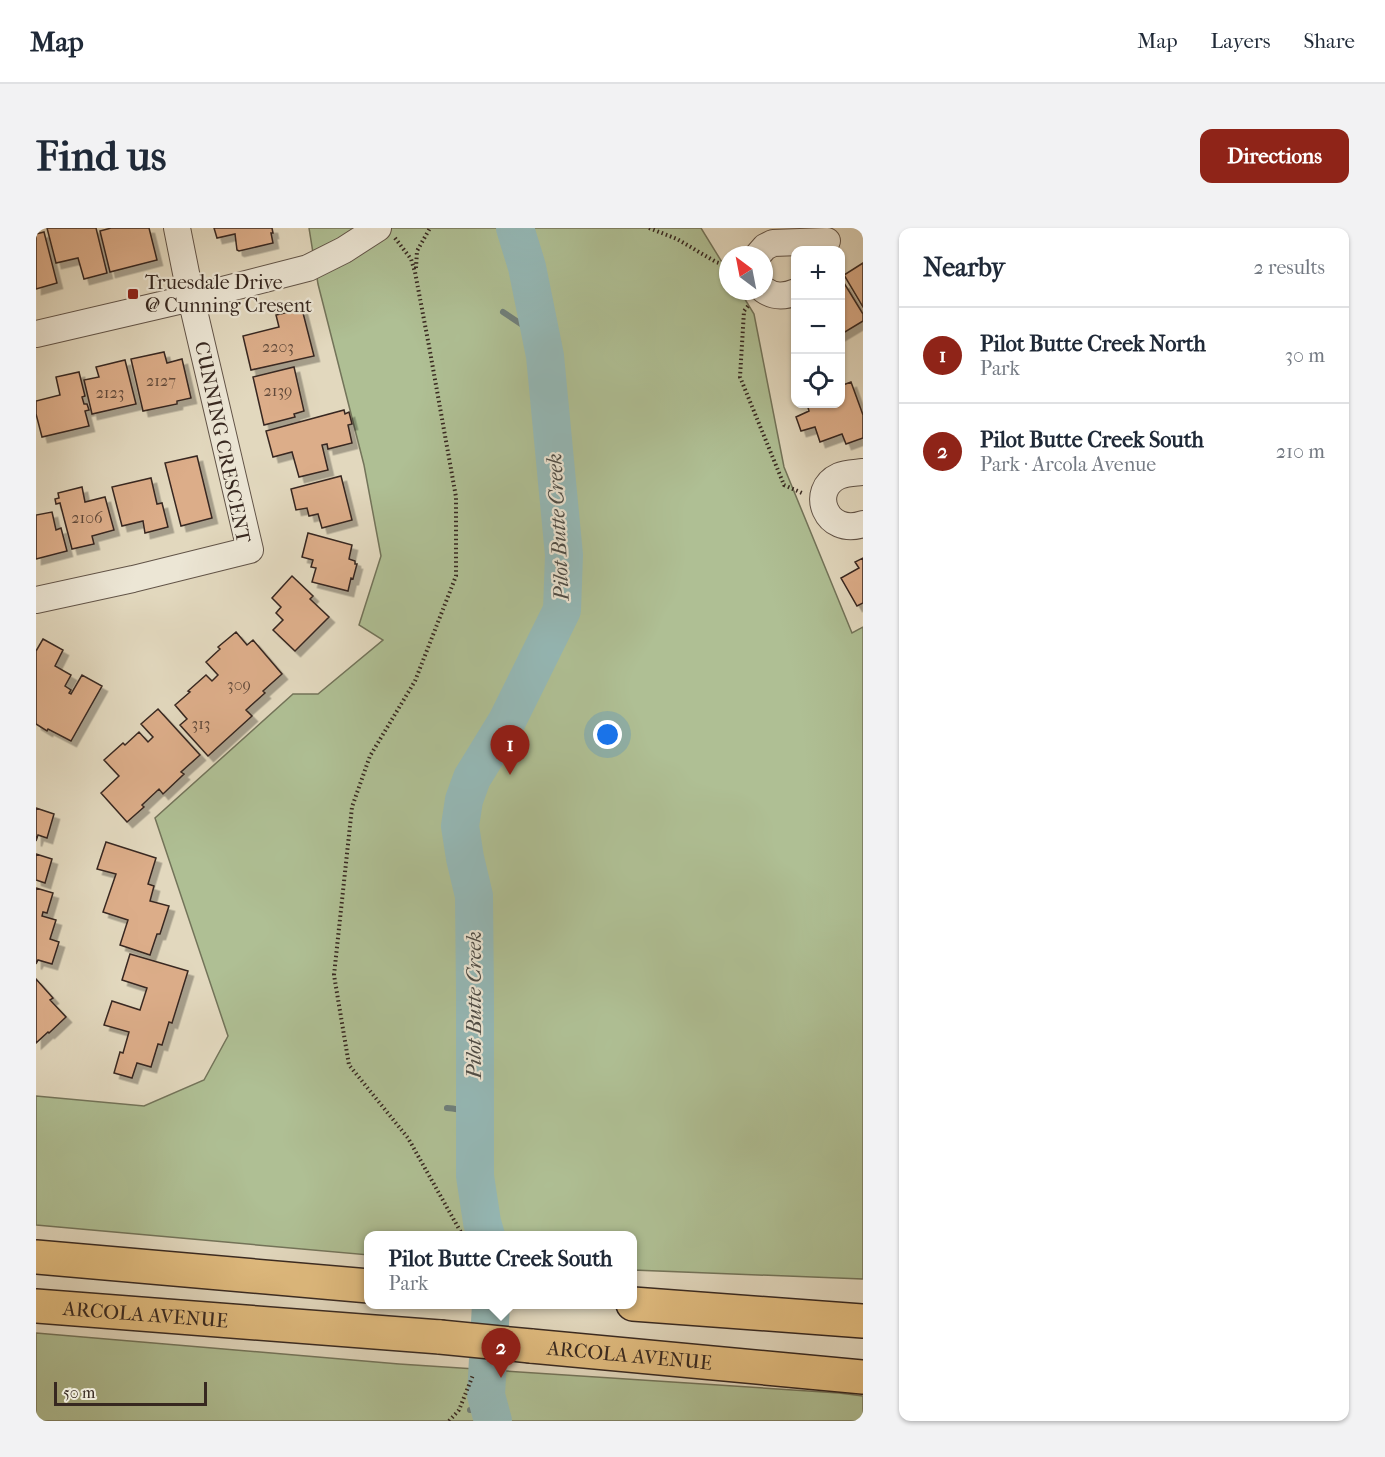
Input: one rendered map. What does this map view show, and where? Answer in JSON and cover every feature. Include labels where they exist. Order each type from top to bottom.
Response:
[{"type":"main road","points":[[36,1257],[364,1286]]},
{"type":"main road","points":[[637,1304],[863,1321]]},
{"type":"main road","name":"ARCOLA AVENUE","points":[[36,1306],[440,1338],[863,1377]]},
{"type":"street","points":[[177,228],[191,298]]},
{"type":"street","points":[[36,334],[308,268],[344,250],[387,234]]},
{"type":"street","points":[[767,246],[773,243],[832,240]]},
{"type":"street","points":[[773,295],[786,296],[791,294]]},
{"type":"street","name":"CUNNING CRESCENT","points":[[36,600],[250,550],[191,298]]},
{"type":"street","points":[[863,472],[842,474],[834,479],[824,494],[826,512],[831,519],[846,527],[863,524]]},
{"type":"path","points":[[415,272],[417,251],[430,228]]},
{"type":"path","points":[[649,228],[677,239],[719,263]]},
{"type":"path","points":[[387,234],[411,259],[415,272],[456,498],[456,576],[415,681],[370,756],[352,807],[334,975],[349,1065],[408,1138],[460,1231]]},
{"type":"path","points":[[754,300],[744,311],[740,377],[784,485],[824,503]]},
{"type":"path","points":[[449,1421],[459,1410],[473,1374]]},
{"type":"green space","points":[[309,228],[701,228],[719,257],[719,300],[745,300],[754,314],[784,467],[852,633],[863,627],[863,1279],[637,1270],[637,1231],[364,1231],[364,1255],[36,1225],[36,1096],[144,1106],[204,1080],[228,1036],[155,818],[293,694],[318,694],[383,640],[359,625],[381,556],[364,465],[318,284]]},
{"type":"green space","points":[[36,1333],[399,1364],[839,1393],[863,1396],[863,1421],[36,1421]]},
{"type":"building","points":[[47,228],[96,228],[107,273],[84,279],[78,258],[56,263]]},
{"type":"building","points":[[111,228],[149,228],[157,260],[110,272],[100,231]]},
{"type":"building","points":[[214,228],[272,228],[273,243],[239,251],[235,234],[217,238]]},
{"type":"building","points":[[44,232],[57,283],[36,289],[36,234]]},
{"type":"building","points":[[863,263],[863,307],[845,277],[845,274]]},
{"type":"building","points":[[845,285],[863,314],[863,321],[845,332]]},
{"type":"building","points":[[302,309],[314,356],[251,370],[243,336],[279,327],[276,315]]},
{"type":"building","points":[[164,352],[167,363],[182,359],[191,398],[177,401],[177,404],[143,411],[131,359]]},
{"type":"building","points":[[125,360],[136,404],[92,414],[84,380],[99,377],[96,367]]},
{"type":"building","points":[[294,367],[304,411],[294,414],[295,417],[264,425],[253,377]]},
{"type":"building","points":[[79,372],[85,396],[82,397],[89,410],[85,411],[89,426],[42,437],[36,414],[36,401],[60,395],[56,377]]},
{"type":"building","points":[[851,382],[863,415],[863,438],[846,444],[842,434],[820,442],[815,427],[801,431],[796,417],[809,411],[808,408],[845,408],[845,384]]},
{"type":"building","points":[[344,410],[345,414],[349,412],[352,424],[348,425],[352,443],[328,449],[327,444],[322,445],[328,470],[299,477],[292,452],[273,457],[266,431]]},
{"type":"building","points":[[197,456],[212,518],[181,526],[165,463]]},
{"type":"building","points":[[341,476],[352,520],[322,528],[318,514],[309,516],[307,508],[296,510],[291,489]]},
{"type":"building","points":[[151,478],[157,504],[162,503],[168,527],[145,533],[143,521],[122,526],[112,487]]},
{"type":"building","points":[[82,487],[85,502],[105,497],[114,530],[92,536],[94,544],[72,549],[60,503],[56,504],[55,499],[59,498],[58,493]]},
{"type":"building","points":[[52,512],[56,530],[61,528],[67,551],[36,559],[36,515]]},
{"type":"building","points":[[308,533],[352,545],[349,559],[357,564],[348,591],[312,582],[316,568],[311,567],[313,560],[302,557]]},
{"type":"building","points":[[863,558],[863,603],[857,606],[841,578],[859,568],[855,562]]},
{"type":"building","points":[[292,576],[313,596],[310,599],[329,617],[295,651],[273,630],[283,620],[276,613],[281,607],[272,598]]},
{"type":"building","points":[[236,632],[247,645],[253,640],[282,674],[246,710],[252,716],[208,756],[180,725],[187,719],[175,705],[206,675],[212,681],[218,675],[206,662],[220,649],[218,647]]},
{"type":"building","points":[[43,639],[63,650],[55,666],[71,675],[65,686],[71,690],[69,693],[71,694],[82,675],[102,686],[71,741],[36,724],[36,651]]},
{"type":"building","points":[[158,709],[200,755],[181,772],[184,774],[163,794],[159,789],[127,822],[101,793],[119,776],[104,760],[139,732],[148,742],[153,737],[141,724]]},
{"type":"building","points":[[36,808],[54,814],[47,838],[38,835],[36,841]]},
{"type":"building","points":[[106,842],[156,858],[148,884],[154,886],[150,901],[169,906],[150,955],[120,945],[128,920],[103,912],[116,874],[97,869]]},
{"type":"building","points":[[36,854],[52,859],[45,883],[36,880]]},
{"type":"building","points":[[36,888],[53,893],[47,913],[43,912],[42,916],[56,920],[50,939],[59,942],[52,964],[38,960],[36,964]]},
{"type":"building","points":[[130,954],[188,971],[172,1023],[169,1022],[162,1045],[158,1044],[151,1067],[137,1063],[132,1078],[114,1073],[129,1032],[104,1025],[112,1001],[140,1010],[147,988],[122,980]]},
{"type":"building","points":[[36,979],[53,998],[50,1000],[66,1017],[36,1043]]},
{"type":"waterway","name":"Pilot Butte Creek","points":[[485,1231],[475,1176],[474,896],[460,826],[464,800],[472,778],[507,721],[562,610],[564,555],[545,356],[527,267],[515,228]]},
{"type":"waterway","points":[[503,312],[524,326],[543,345]]},
{"type":"waterway","points":[[545,356],[558,342]]},
{"type":"waterway","points":[[447,1108],[464,1112],[475,1126]]},
{"type":"waterway","name":"Pilot Butte Creek","points":[[491,1309],[486,1395],[493,1421]]},
{"type":"waterway","points":[[470,1410],[484,1411],[491,1415]]},
{"type":"place","name":"Truesdale Drive @ Cunning Cresent","points":[[133,294]]},
{"type":"place","name":"Pilot Butte Creek North","points":[[510,775]]},
{"type":"place","name":"Pilot Butte Creek South","points":[[501,1378]]}]
